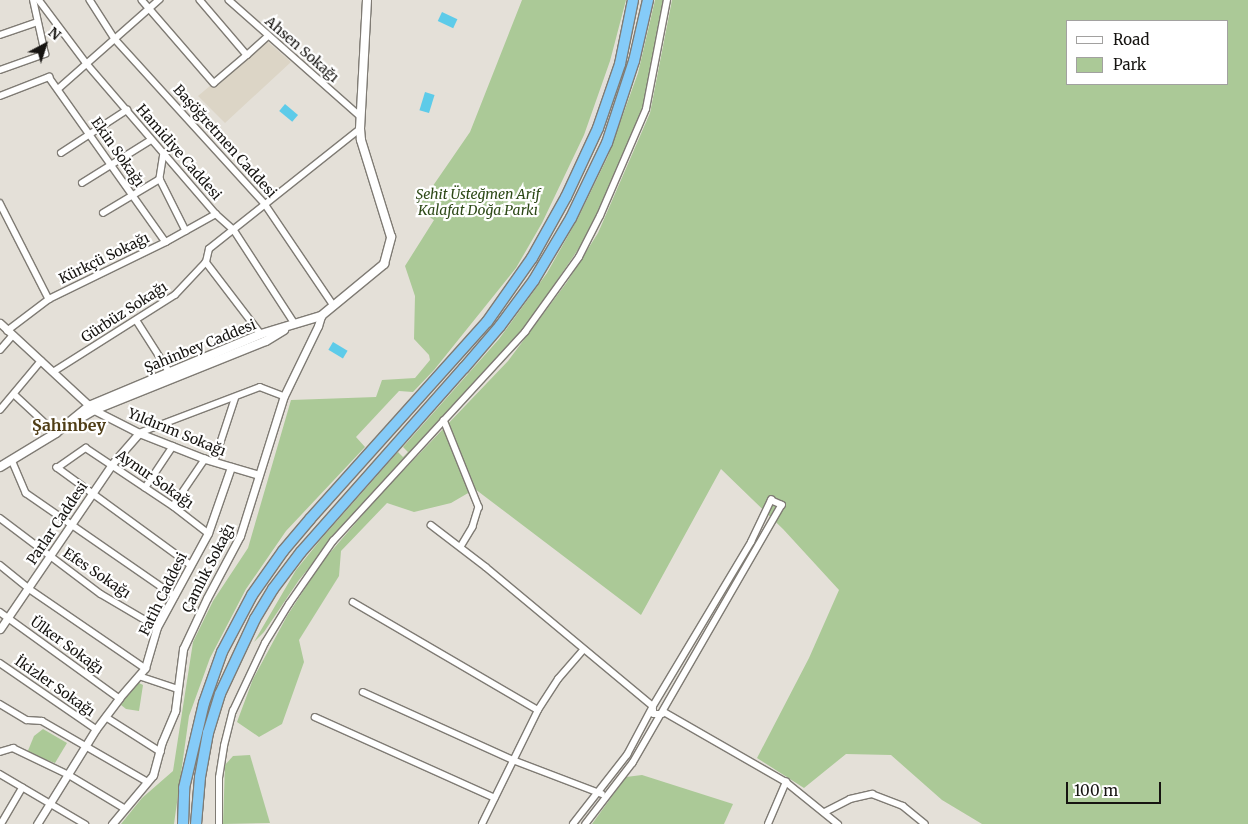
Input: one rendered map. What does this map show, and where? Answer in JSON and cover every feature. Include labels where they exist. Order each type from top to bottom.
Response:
[{"type":"highway","points":[[183,824],[184,788],[204,703],[222,652],[252,595],[283,551],[310,519],[487,322],[532,258],[566,197],[598,128],[620,64],[633,0]]},
{"type":"highway","points":[[196,824],[200,777],[211,725],[234,659],[255,619],[273,589],[301,552],[500,326],[534,280],[571,218],[607,143],[634,62],[648,0]]},
{"type":"main road","points":[[360,129],[368,0]]},
{"type":"main road","name":"Şahinbey Caddesi","points":[[0,467],[56,433],[91,408],[169,371],[261,334],[321,316],[384,264],[388,255],[391,237],[361,140],[360,129]]},
{"type":"main road","points":[[91,408],[266,342],[294,324]]},
{"type":"street","points":[[0,70],[45,54],[32,0]]},
{"type":"street","name":"Hamidiye Caddesi","points":[[39,0],[86,64],[216,214],[234,230],[294,324]]},
{"type":"street","name":"Başöğretmen Caddesi","points":[[90,0],[115,38],[265,204],[334,306]]},
{"type":"street","points":[[142,0],[214,83],[268,36]]},
{"type":"street","points":[[58,89],[159,0]]},
{"type":"street","points":[[200,0],[247,55]]},
{"type":"street","name":"Ahsen Sokağı","points":[[229,0],[360,116]]},
{"type":"street","points":[[220,824],[219,778],[224,746],[233,712],[266,643],[289,604],[334,542],[526,332],[579,257],[591,236],[646,110],[667,0]]},
{"type":"street","points":[[0,35],[37,22]]},
{"type":"street","name":"Ekin Sokağı","points":[[0,96],[49,77],[166,242]]},
{"type":"street","points":[[61,153],[127,110]]},
{"type":"street","name":"Gürbüz Sokağı","points":[[53,372],[137,321],[174,295],[206,262],[209,249],[360,129]]},
{"type":"street","points":[[82,183],[151,140]]},
{"type":"street","points":[[164,153],[160,179],[186,231]]},
{"type":"street","points":[[103,213],[160,179]]},
{"type":"street","points":[[0,203],[49,299]]},
{"type":"street","name":"Kürkçü Sokağı","points":[[0,350],[10,333],[49,299],[166,242],[216,214]]},
{"type":"street","points":[[206,262],[261,334]]},
{"type":"street","name":"Çamlık Sokağı","points":[[112,824],[153,775],[161,752],[162,742],[175,711],[183,649],[207,598],[240,536],[284,396],[321,316]]},
{"type":"street","points":[[137,321],[169,371]]},
{"type":"street","name":"Yıldırım Sokağı","points":[[0,323],[91,408],[138,432],[205,459],[259,475]]},
{"type":"street","points":[[0,410],[41,361]]},
{"type":"street","points":[[138,432],[235,398],[260,387],[284,396]]},
{"type":"street","points":[[14,394],[56,433]]},
{"type":"street","points":[[214,462],[235,398]]},
{"type":"street","points":[[444,420],[479,507],[474,527],[461,548]]},
{"type":"street","name":"Parlar Caddesi","points":[[0,629],[112,464],[138,432]]},
{"type":"street","points":[[145,488],[173,446]]},
{"type":"street","name":"Aynur Sokağı","points":[[92,494],[57,468],[86,448],[112,464],[208,532]]},
{"type":"street","points":[[173,506],[205,459]]},
{"type":"street","points":[[12,460],[26,492],[70,526],[175,596]]},
{"type":"street","name":"Fatih Caddesi","points":[[37,824],[96,729],[144,668],[157,628],[208,532],[231,467]]},
{"type":"street","points":[[92,494],[190,565]]},
{"type":"street","points":[[573,824],[627,755],[653,706],[752,542],[771,500],[782,505],[633,763],[586,824]]},
{"type":"street","name":"Efes Sokağı","points":[[0,518],[101,594],[157,628]]},
{"type":"street","points":[[431,525],[653,706]]},
{"type":"street","points":[[0,565],[28,588],[144,668]]},
{"type":"street","points":[[353,602],[538,710]]},
{"type":"street","name":"Ülker Sokağı","points":[[0,612],[119,698]]},
{"type":"street","points":[[482,824],[538,710],[558,678],[583,650]]},
{"type":"street","name":"İkizler Sokağı","points":[[0,663],[96,729]]},
{"type":"street","points":[[138,676],[178,689]]},
{"type":"street","points":[[363,692],[513,760],[607,796]]},
{"type":"street","points":[[0,704],[27,720],[42,721],[148,782]]},
{"type":"street","points":[[653,706],[652,711],[656,715],[664,712]]},
{"type":"street","points":[[664,712],[786,782],[838,824]]},
{"type":"street","points":[[315,717],[495,798]]},
{"type":"street","points":[[106,718],[161,752]]},
{"type":"street","points":[[0,752],[13,748],[69,775],[124,808]]},
{"type":"street","points":[[0,774],[85,824]]},
{"type":"street","points":[[768,824],[786,782]]},
{"type":"street","points":[[1,824],[22,788]]},
{"type":"street","points":[[825,812],[850,799],[872,794],[903,806],[925,824]]},
{"type":"shaded area","points":[[267,41],[291,62],[225,123],[198,96],[211,85],[215,88]]},
{"type":"green space","name":"Şehit Üsteğmen Arif Kalafat Doğa Parkı","points":[[522,0],[626,0],[610,61],[584,135],[542,223],[516,268],[434,370],[413,392],[399,391],[356,437],[365,447],[286,531],[246,589],[210,658],[189,716],[174,824],[121,824],[142,798],[173,771],[193,642],[213,601],[248,548],[291,400],[376,397],[382,380],[415,378],[430,360],[429,355],[414,339],[415,296],[405,266],[434,220],[417,209],[470,132]]},
{"type":"green space","points":[[655,0],[664,0],[643,109],[590,232],[524,329],[344,525],[299,580],[264,632],[254,642],[296,570],[398,452],[403,457],[408,452],[403,447],[499,339],[547,273],[578,218],[608,156],[638,73]]},
{"type":"green space","points":[[672,0],[1248,0],[1248,824],[982,824],[942,800],[891,755],[846,754],[804,788],[757,758],[809,658],[839,590],[783,529],[721,469],[641,615],[475,489],[451,503],[414,512],[387,503],[341,551],[339,576],[299,640],[304,662],[282,724],[259,737],[237,722],[253,679],[287,616],[322,562],[379,496],[508,361],[567,282],[598,233],[650,113]]},
{"type":"green space","points":[[135,681],[143,685],[139,711],[126,709],[121,705],[120,699]]},
{"type":"green space","points":[[43,729],[67,743],[55,763],[27,753],[34,736]]},
{"type":"green space","points":[[250,755],[270,823],[223,824],[225,765],[233,756]]},
{"type":"green space","points":[[642,775],[733,804],[724,824],[592,824],[626,777]]},
{"type":"water","points":[[442,12],[457,19],[453,28],[438,21]]},
{"type":"water","points":[[425,92],[435,95],[429,113],[419,110]]},
{"type":"water","points":[[285,104],[298,115],[292,122],[279,111]]},
{"type":"water","points":[[333,342],[348,351],[343,358],[328,350]]},
{"type":"district","name":"Şahinbey","points":[[69,425]]}]
